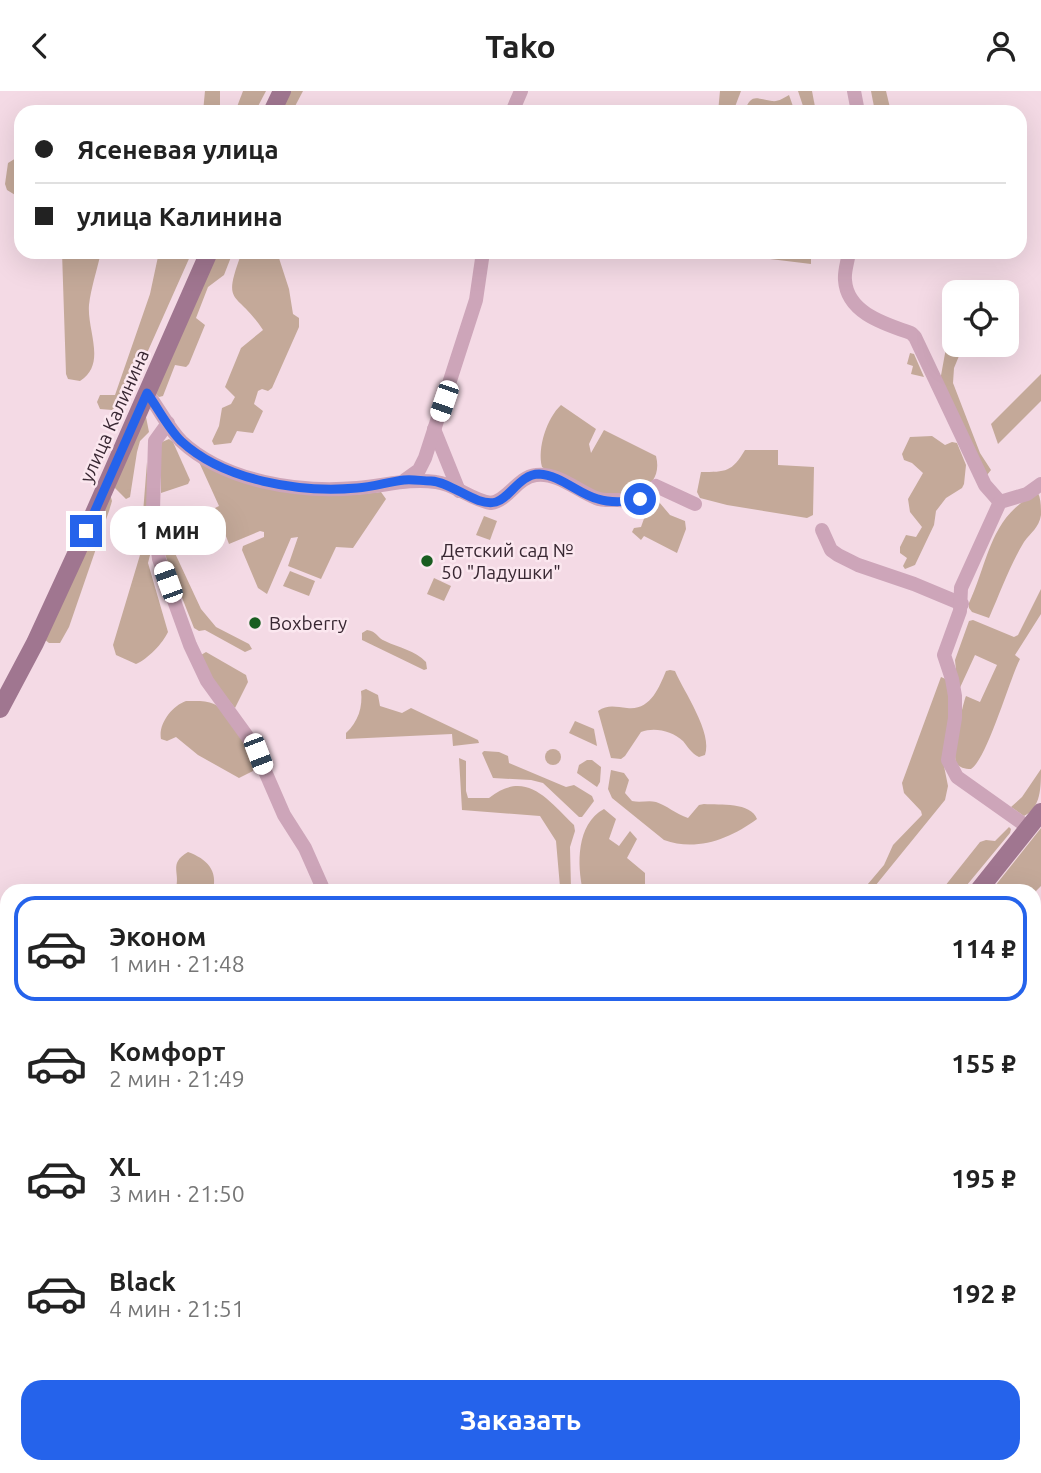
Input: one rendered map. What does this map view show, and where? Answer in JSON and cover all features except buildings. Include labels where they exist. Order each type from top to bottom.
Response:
[{"type":"main road","name":"улица Калинина","points":[[0,709],[50,610],[206,259]]},
{"type":"main road","points":[[984,884],[1041,813]]},
{"type":"street","points":[[405,480],[419,470],[425,458],[476,300],[482,259]]},
{"type":"street","points":[[848,259],[845,284],[853,303],[863,314],[915,337],[985,485],[1000,502]]},
{"type":"street","points":[[147,393],[181,440],[214,463],[245,478],[332,489],[381,486],[405,480],[439,482],[486,502],[495,502],[500,501],[530,476],[538,474],[561,481],[599,500],[629,502],[645,496],[656,486],[695,504]]},
{"type":"street","points":[[168,423],[155,441],[153,510],[159,559],[190,645],[207,681],[254,745],[284,815],[305,848],[321,884]]},
{"type":"street","points":[[434,429],[459,491]]},
{"type":"street","points":[[1029,828],[951,770],[947,760],[955,718],[955,696],[944,655],[962,604],[961,588],[1000,502],[1027,494],[1041,485]]},
{"type":"street","points":[[822,530],[831,551],[838,555],[962,604]]},
{"type":"shaded area","points":[[205,91],[220,91],[220,105],[204,105]]},
{"type":"shaded area","points":[[243,91],[266,91],[259,105],[238,105]]},
{"type":"shaded area","points":[[287,91],[303,91],[296,105],[280,105]]},
{"type":"shaded area","points":[[720,91],[741,91],[736,105],[719,105]]},
{"type":"shaded area","points":[[798,91],[812,91],[815,105],[803,105]]},
{"type":"shaded area","points":[[871,91],[886,91],[889,105],[874,105]]},
{"type":"shaded area","points":[[789,95],[793,105],[748,105],[755,98],[772,101]]},
{"type":"shaded area","points":[[14,159],[14,194],[7,190],[5,184],[8,163]]},
{"type":"shaded area","points":[[62,259],[99,259],[89,305],[94,346],[93,366],[80,381],[68,379]]},
{"type":"shaded area","points":[[158,259],[189,259],[127,398],[112,410],[100,409],[97,402],[100,395],[115,395],[150,294]]},
{"type":"shaded area","points":[[210,259],[230,259],[224,275],[208,287],[196,318],[205,325],[189,364],[186,367],[175,365],[163,396],[159,397],[153,391]]},
{"type":"shaded area","points":[[240,259],[279,259],[289,289],[293,314],[299,318],[299,327],[272,388],[258,391],[254,404],[263,411],[253,433],[237,431],[231,443],[214,445],[212,441],[219,426],[222,408],[231,404],[235,397],[225,387],[241,348],[263,330],[234,297],[232,290]]},
{"type":"shaded area","points":[[769,259],[811,259],[811,264]]},
{"type":"shaded area","points":[[910,353],[914,354],[924,377],[911,374],[913,366],[907,364]]},
{"type":"shaded area","points":[[944,357],[959,357],[954,368],[953,383],[980,453],[991,470],[987,475],[940,381]]},
{"type":"shaded area","points":[[1041,374],[1041,401],[998,444],[991,424]]},
{"type":"shaded area","points":[[561,405],[596,429],[589,444],[591,453],[604,430],[656,456],[654,478],[640,491],[619,496],[608,495],[576,485],[542,467],[544,434],[551,417]]},
{"type":"shaded area","points":[[145,412],[149,432],[140,441],[130,497],[126,499],[112,485]]},
{"type":"shaded area","points":[[932,436],[945,445],[957,443],[966,465],[964,484],[946,498],[936,511],[934,525],[915,565],[905,569],[903,566],[907,558],[900,553],[900,547],[906,535],[916,537],[922,527],[910,512],[908,499],[923,473],[904,460],[902,454],[910,437]]},
{"type":"shaded area","points":[[169,439],[173,442],[190,480],[188,484],[161,493],[161,446],[162,442]]},
{"type":"shaded area","points":[[745,450],[778,450],[778,465],[814,467],[813,515],[807,518],[700,498],[697,492],[701,472],[717,472],[732,467]]},
{"type":"shaded area","points":[[147,462],[151,551],[148,563],[168,632],[155,650],[136,664],[116,655],[113,645],[140,555],[129,546],[132,532],[143,513]]},
{"type":"shaded area","points":[[199,462],[353,495],[381,492],[386,499],[353,548],[336,547],[321,579],[288,566],[298,537],[291,538],[267,594],[258,588],[242,550],[243,546],[264,537],[264,532],[260,531],[229,544],[215,508],[219,506]]},
{"type":"shaded area","points":[[1038,493],[1041,515],[1037,527],[1019,551],[989,618],[972,612],[969,603],[1000,526],[1022,502]]},
{"type":"shaded area","points":[[110,494],[112,501],[109,511],[69,627],[60,643],[49,643],[44,639]]},
{"type":"shaded area","points":[[659,502],[670,515],[685,521],[686,529],[677,553],[644,536],[641,540],[632,532],[634,528],[641,527],[646,513],[642,510],[643,505]]},
{"type":"shaded area","points":[[484,516],[497,521],[490,540],[476,535]]},
{"type":"shaded area","points":[[166,534],[201,609],[216,627],[249,644],[252,649],[245,652],[205,630],[194,628],[162,547],[163,535]]},
{"type":"shaded area","points":[[290,571],[315,581],[309,596],[283,586]]},
{"type":"shaded area","points":[[434,578],[451,586],[444,601],[427,594]]},
{"type":"shaded area","points":[[1041,589],[1041,614],[1015,655],[1020,659],[991,736],[971,769],[962,768],[956,762],[955,749],[966,696],[980,702],[997,665],[975,655],[958,692],[955,660],[969,621],[973,620],[1014,637],[1018,635]]},
{"type":"shaded area","points":[[367,630],[382,640],[417,655],[426,662],[427,669],[424,670],[362,640],[362,633]]},
{"type":"shaded area","points":[[206,652],[246,675],[248,682],[235,708],[211,678],[201,655]]},
{"type":"shaded area","points":[[666,671],[675,671],[701,724],[705,736],[705,755],[699,757],[674,735],[652,730],[641,732],[621,759],[611,758],[598,711],[609,707],[642,706],[652,697]]},
{"type":"shaded area","points":[[941,677],[948,680],[950,715],[943,761],[948,786],[945,800],[877,884],[868,884],[884,865],[893,845],[922,815],[904,793],[902,783]]},
{"type":"shaded area","points":[[366,689],[378,695],[380,706],[402,713],[411,708],[478,740],[479,743],[453,746],[452,734],[346,739],[346,733],[359,714],[361,691]]},
{"type":"shaded area","points":[[186,701],[207,702],[219,708],[245,745],[253,771],[239,778],[198,755],[176,737],[167,741],[161,739],[167,716]]},
{"type":"shaded area","points":[[575,721],[594,729],[597,746],[569,733]]},
{"type":"shaded area","points":[[550,749],[556,749],[561,757],[559,763],[550,765],[545,760],[545,754]]},
{"type":"shaded area","points":[[499,752],[508,756],[509,763],[566,787],[574,785],[592,796],[594,801],[582,817],[579,817],[543,783],[493,778],[482,753]]},
{"type":"shaded area","points":[[459,758],[466,761],[468,798],[489,798],[514,786],[525,787],[545,797],[574,825],[570,847],[571,884],[560,884],[556,841],[540,816],[462,810]]},
{"type":"shaded area","points":[[592,760],[601,767],[597,787],[577,773],[579,765]]},
{"type":"shaded area","points":[[1041,769],[1037,802],[1024,816],[1011,807],[1022,797]]},
{"type":"shaded area","points":[[611,770],[624,773],[629,780],[625,793],[632,801],[656,802],[688,818],[699,805],[742,807],[757,819],[724,838],[700,844],[688,845],[664,840],[612,798],[608,789]]},
{"type":"shaded area","points":[[604,809],[616,819],[609,839],[619,846],[630,831],[637,839],[627,858],[645,873],[645,884],[582,884],[580,858],[583,835],[595,816]]},
{"type":"shaded area","points":[[1009,827],[1011,829],[968,884],[947,884],[980,842],[995,841]]},
{"type":"shaded area","points":[[1041,828],[1041,884],[997,884]]},
{"type":"shaded area","points":[[188,852],[206,862],[212,871],[214,884],[177,884],[177,865]]},
{"type":"place","name":"Детский сад № 50 \"Ладушки\"","points":[[427,561]]},
{"type":"place","name":"Boxberry","points":[[255,623]]},
{"type":"route","points":[[86,531],[147,393],[181,440],[214,463],[245,478],[332,489],[381,486],[405,480],[439,482],[491,503],[500,501],[530,476],[538,474],[561,481],[599,500],[629,502],[640,499]]}]
